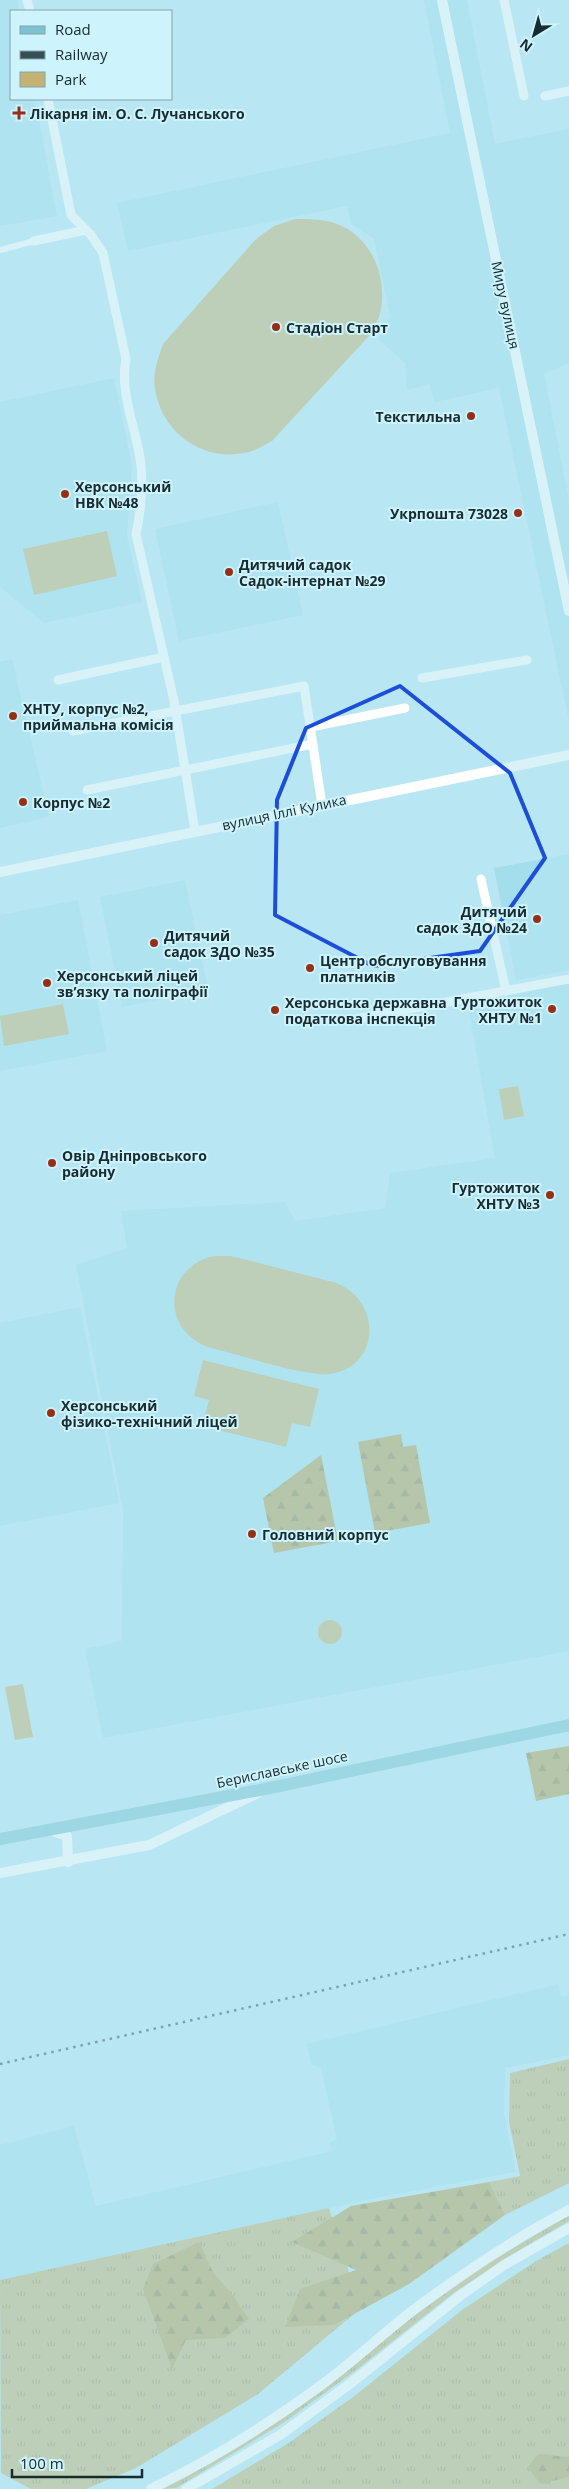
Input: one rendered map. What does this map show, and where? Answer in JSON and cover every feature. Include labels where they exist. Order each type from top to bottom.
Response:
[{"type":"main road","name":"Бериславське шосе","points":[[0,1839],[270,1788],[569,1725]]},
{"type":"street","name":"Миру вулиця","points":[[442,0],[569,611]]},
{"type":"street","points":[[504,0],[524,96]]},
{"type":"street","points":[[544,96],[569,92]]},
{"type":"street","points":[[48,100],[71,215],[86,230],[102,253],[126,359],[122,376],[141,465],[142,507],[136,534],[176,711],[195,831]]},
{"type":"street","points":[[0,250],[86,230]]},
{"type":"street","points":[[58,680],[164,657]]},
{"type":"street","points":[[422,678],[527,660]]},
{"type":"street","points":[[73,731],[304,686],[322,805]]},
{"type":"street","points":[[311,727],[405,708]]},
{"type":"street","points":[[87,790],[186,772],[314,744]]},
{"type":"street","name":"вулиця Іллі Кулика","points":[[0,872],[569,755]]},
{"type":"street","points":[[481,879],[506,991]]},
{"type":"street","points":[[350,1020],[569,979]]},
{"type":"street","points":[[0,1874],[149,1845],[270,1788]]},
{"type":"street","points":[[50,1830],[67,1836],[68,1862]]},
{"type":"street","points":[[151,2489],[212,2456],[280,2414],[346,2367],[448,2285],[511,2243],[569,2210]]},
{"type":"street","points":[[186,2489],[280,2435],[344,2389],[461,2294],[569,2228]]},
{"type":"highlighted area","points":[[400,686],[510,773],[545,858],[480,951],[373,966],[275,915],[277,800],[306,728]]},
{"type":"shaded area","name":"Лікарня ім. О. С. Лучанського","points":[[0,0],[17,0],[19,10],[10,10],[10,100],[35,100],[57,216],[0,226]]},
{"type":"shaded area","points":[[424,0],[467,0],[495,144],[569,129],[569,363],[544,374],[569,501],[569,721],[499,388],[435,402],[429,384],[407,390],[405,363],[378,339],[390,316],[374,239],[351,224],[347,206],[128,251],[117,203],[450,133]]},
{"type":"shaded area","name":"Херсонський НВК №48","points":[[114,378],[132,466],[127,536],[142,602],[44,623],[0,587],[0,402]]},
{"type":"shaded area","name":"Дитячий садок Садок-інтернат №29","points":[[278,502],[303,615],[179,641],[155,529]]},
{"type":"shaded area","name":"ХНТУ, корпус №2, приймальна комісія","points":[[12,659],[49,817],[0,828],[0,662]]},
{"type":"shaded area","name":"Дитячий садок ЗДО №24","points":[[569,854],[569,970],[516,980],[494,868]]},
{"type":"shaded area","name":"Дитячий садок ЗДО №35","points":[[185,880],[208,990],[122,1007],[100,897]]},
{"type":"shaded area","name":"Херсонський ліцей зв’язку та поліграфії","points":[[78,900],[107,1051],[0,1071],[0,915]]},
{"type":"shaded area","points":[[569,982],[569,1651],[103,1738],[85,1649],[122,1641],[123,1510],[76,1265],[127,1248],[121,1211],[285,1202],[295,1221],[385,1208],[390,1173],[495,1158],[468,1006]]},
{"type":"shaded area","name":"Херсонський фізико-технічний ліцей","points":[[80,1307],[119,1503],[0,1526],[0,1323]]},
{"type":"shaded area","points":[[558,1984],[561,1997],[569,1995],[569,2055],[505,2068],[504,2114],[516,2172],[371,2199],[0,2280],[0,2145],[74,2126],[96,2206],[332,2151],[330,2143],[337,2139],[321,2068],[311,2064],[307,2044]]},
{"type":"green space","name":"Стадіон Старт","points":[[295,219],[332,222],[350,230],[360,239],[376,262],[380,276],[382,303],[379,317],[368,337],[272,441],[255,450],[235,454],[219,454],[203,450],[177,433],[159,405],[154,378],[163,344],[256,239],[274,226]]},
{"type":"green space","points":[[107,531],[117,576],[34,595],[23,549]]},
{"type":"green space","points":[[63,1004],[69,1034],[4,1046],[0,1016]]},
{"type":"green space","points":[[518,1086],[524,1116],[504,1120],[499,1089]]},
{"type":"green space","points":[[214,1256],[231,1256],[333,1282],[349,1290],[361,1302],[367,1316],[369,1331],[367,1346],[359,1359],[347,1369],[330,1374],[319,1374],[289,1369],[211,1348],[194,1340],[183,1328],[176,1315],[174,1300],[177,1286],[185,1273],[197,1262]]},
{"type":"green space","points":[[203,1360],[319,1389],[310,1427],[292,1423],[286,1447],[202,1426],[209,1400],[194,1396]]},
{"type":"green space","points":[[401,1434],[403,1447],[416,1445],[430,1523],[375,1533],[358,1442]]},
{"type":"green space","points":[[321,1455],[338,1541],[274,1553],[263,1498]]},
{"type":"green space","points":[[330,1620],[339,1623],[342,1632],[339,1641],[330,1644],[321,1641],[318,1632],[321,1623]]},
{"type":"green space","points":[[23,1684],[33,1737],[15,1740],[5,1687]]},
{"type":"green space","points":[[569,1746],[569,1794],[536,1801],[526,1753]]},
{"type":"green space","points":[[569,2059],[569,2183],[505,2215],[489,2182],[520,2176],[509,2122],[510,2073]]},
{"type":"green space","points":[[489,2182],[505,2215],[409,2284],[334,2325],[285,2327],[300,2289],[356,2270],[292,2242],[351,2206]]},
{"type":"green space","points":[[329,2208],[360,2309],[258,2394],[136,2468],[86,2489],[31,2489],[1,2473],[0,2280]]},
{"type":"green space","points":[[569,2215],[569,2221],[521,2249],[455,2292],[355,2371],[283,2423],[176,2488],[162,2489],[211,2462],[486,2264]]},
{"type":"green space","points":[[199,2242],[214,2274],[232,2294],[249,2319],[225,2338],[186,2340],[172,2369],[143,2289],[153,2264]]},
{"type":"green space","points":[[569,2243],[569,2489],[212,2489],[287,2444],[353,2397],[462,2310],[536,2261]]},
{"type":"green space","points":[[538,2454],[569,2457],[569,2477],[540,2484],[528,2467]]},
{"type":"railway","points":[[0,2064],[569,1934]]},
{"type":"place","name":"Лікарня ім. О. С. Лучанського","points":[[19,113]]},
{"type":"place","name":"Стадіон Старт","points":[[276,327]]},
{"type":"place","name":"Текстильна","points":[[471,416]]},
{"type":"place","name":"Херсонський НВК №48","points":[[65,494]]},
{"type":"place","name":"Укрпошта 73028","points":[[518,513]]},
{"type":"place","name":"Дитячий садок Садок-інтернат №29","points":[[229,572]]},
{"type":"place","name":"ХНТУ, корпус №2, приймальна комісія","points":[[13,716]]},
{"type":"place","name":"Корпус №2","points":[[23,802]]},
{"type":"place","name":"Дитячий садок ЗДО №24","points":[[537,919]]},
{"type":"place","name":"Дитячий садок ЗДО №35","points":[[154,943]]},
{"type":"place","name":"Центр обслуговування платників","points":[[310,968]]},
{"type":"place","name":"Херсонський ліцей зв’язку та поліграфії","points":[[47,983]]},
{"type":"place","name":"Гуртожиток ХНТУ №1","points":[[552,1009]]},
{"type":"place","name":"Херсонська державна податкова інспекція","points":[[275,1010]]},
{"type":"place","name":"Овір Дніпровського району","points":[[52,1163]]},
{"type":"place","name":"Гуртожиток ХНТУ №3","points":[[550,1195]]},
{"type":"place","name":"Херсонський фізико-технічний ліцей","points":[[51,1413]]},
{"type":"place","name":"Головний корпус","points":[[252,1534]]}]
